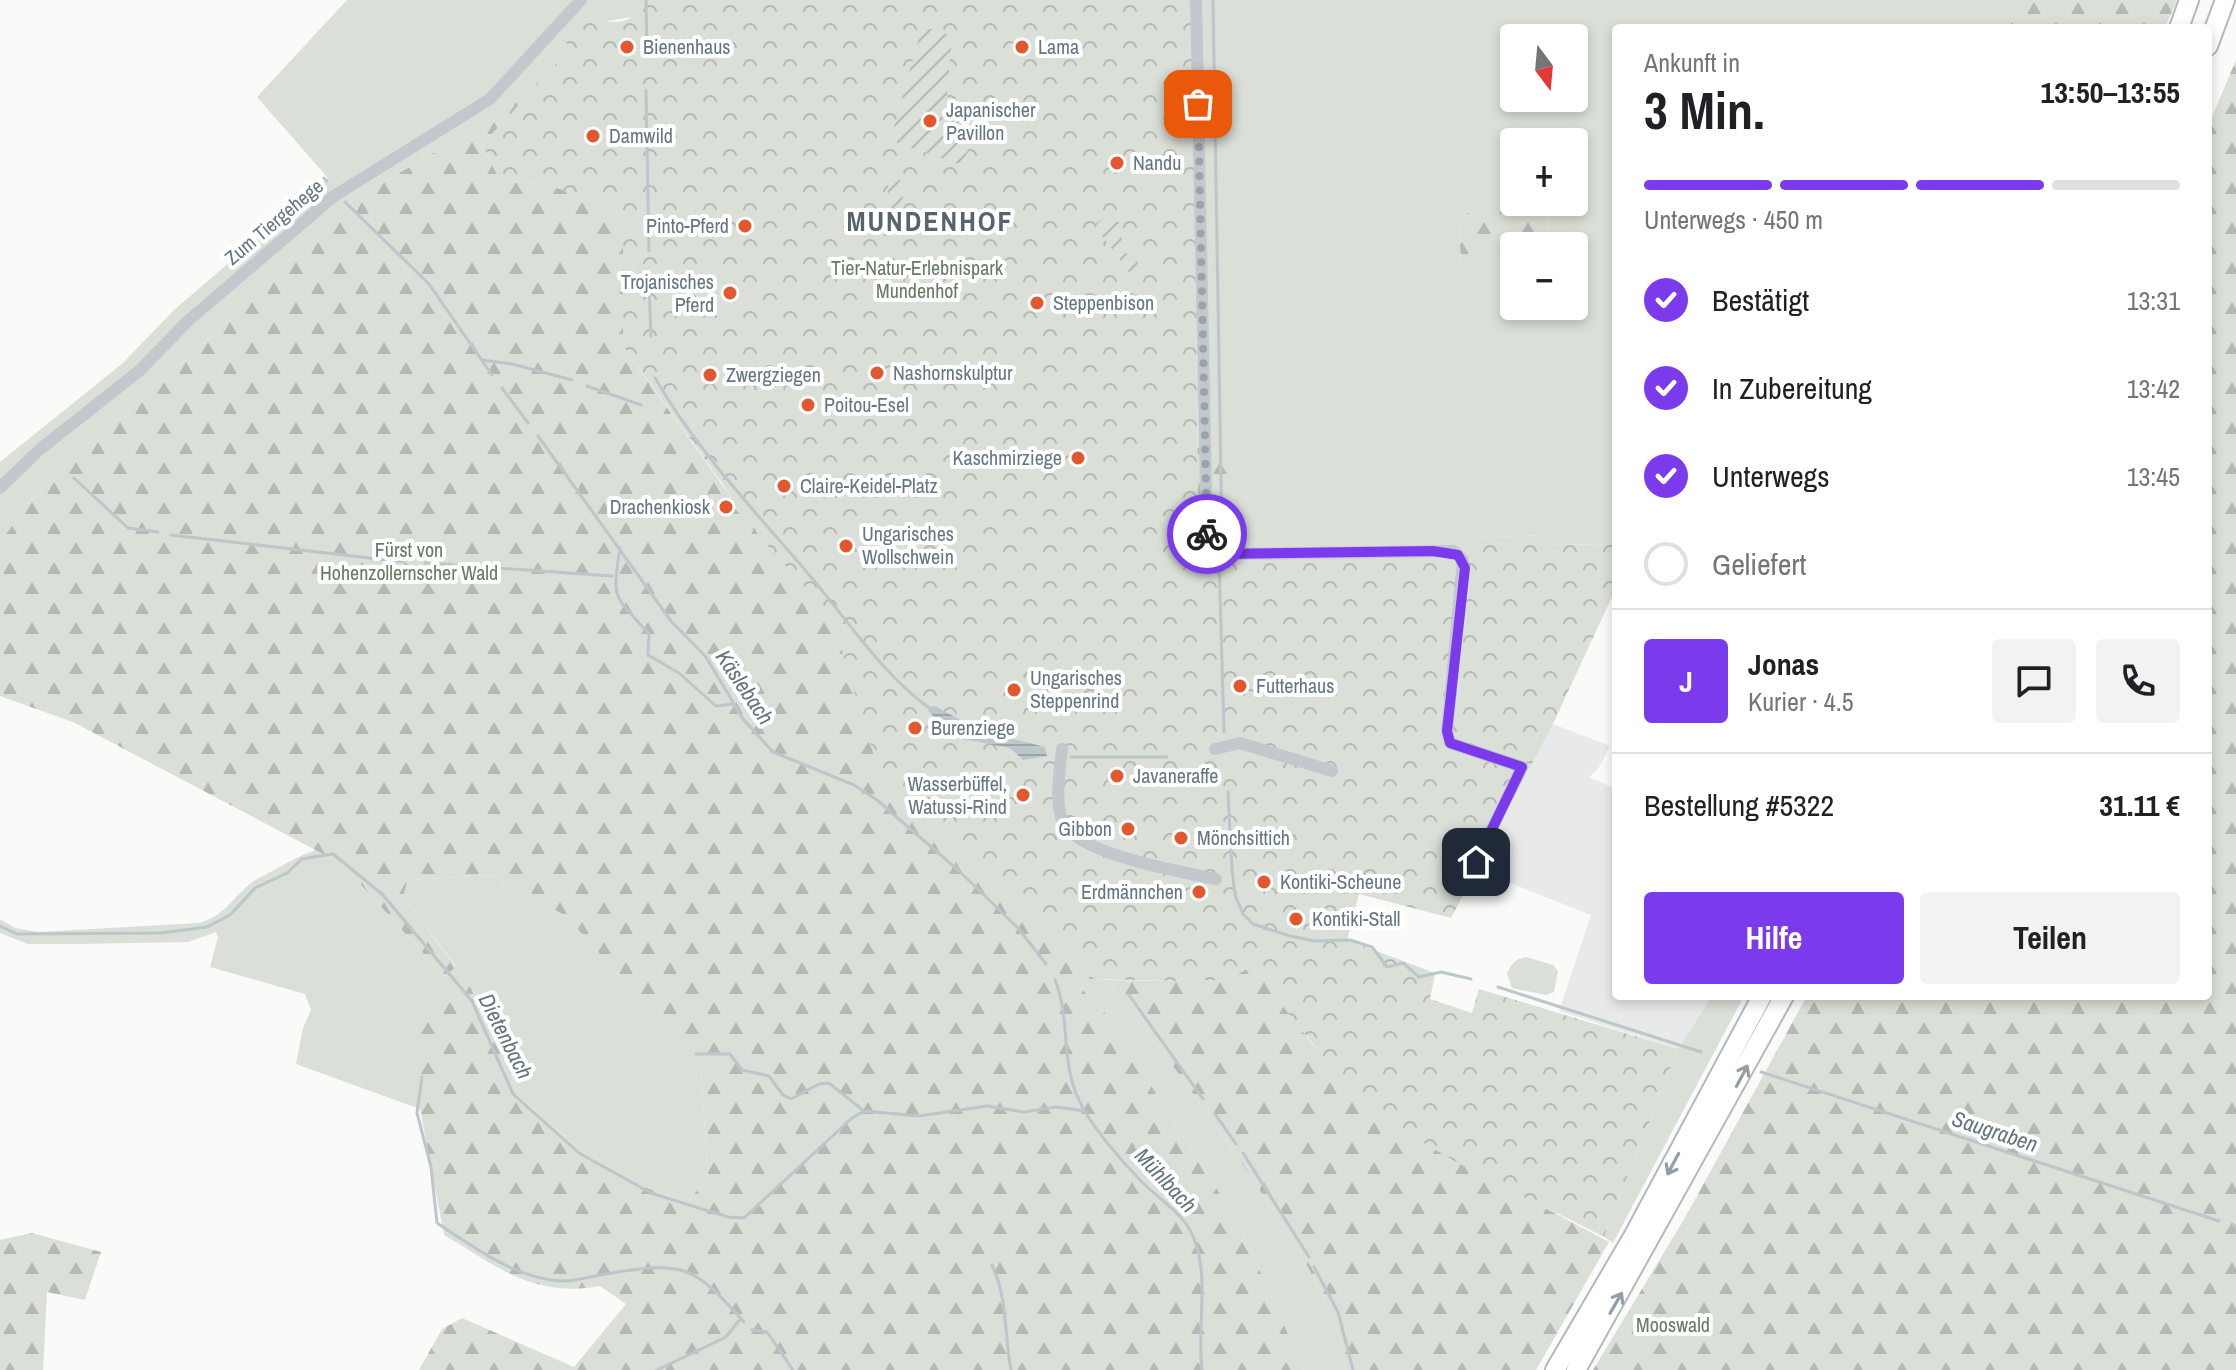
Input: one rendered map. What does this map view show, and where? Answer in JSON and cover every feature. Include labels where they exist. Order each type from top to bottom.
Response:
[{"type":"highway","points":[[2180,24],[2189,0]]},
{"type":"highway","points":[[2212,35],[2225,0]]},
{"type":"highway","points":[[1555,1370],[1641,1222],[1760,1000]]},
{"type":"highway","points":[[1576,1370],[1782,1000]]},
{"type":"street","name":"Zum Tiergehege","points":[[0,488],[39,450],[139,371],[189,320],[334,196],[490,99],[581,0]]},
{"type":"street","points":[[1196,0],[1207,540],[1225,554],[1426,551],[1458,555],[1465,568],[1447,731],[1450,743],[1522,767],[1476,862]]},
{"type":"street","points":[[1215,749],[1240,743],[1332,771]]},
{"type":"street","points":[[1062,749],[1060,812],[1069,831],[1090,844],[1144,863],[1216,879]]},
{"type":"shaded area","points":[[935,706],[981,731],[1045,747],[1047,756],[1023,760],[1010,748],[958,738],[929,712],[927,707]]},
{"type":"shaded area","points":[[1553,724],[1610,746],[1598,769],[1589,777],[1612,787],[1612,1000],[1709,1000],[1678,1049],[1559,1011],[1591,915],[1477,870]]},
{"type":"green space","points":[[347,0],[639,0],[640,8],[633,17],[602,22],[573,34],[496,116],[350,202],[199,348],[48,479],[0,542],[0,462],[123,363],[174,310],[328,178],[257,97]]},
{"type":"green space","name":"Tier-Natur-Erlebnispark Mundenhof","points":[[639,0],[1192,0],[1199,548],[1476,546],[1476,538],[1544,535],[1545,545],[1612,544],[1612,597],[1553,724],[1451,918],[1359,894],[1347,940],[1435,973],[1430,999],[1472,1013],[1479,989],[1678,1049],[1604,1237],[1473,1171],[1380,1112],[1326,1059],[1253,965],[1231,977],[1217,980],[1192,976],[1177,981],[1090,979],[1051,931],[881,779],[832,618],[729,502],[732,497],[623,346],[623,215],[564,190],[536,184],[501,182],[482,145],[572,47],[565,42],[588,17],[621,21],[634,15]]},
{"type":"green space","points":[[1192,0],[2004,0],[1995,24],[1612,24],[1612,544],[1544,545],[1543,535],[1477,538],[1476,546],[1199,549]],"holes":[[[1500,128],[1588,128],[1588,216],[1547,216],[1548,232],[1588,232],[1588,320],[1500,320],[1500,260],[1486,260],[1461,268],[1459,221],[1467,213],[1500,204]]]},
{"type":"green space","points":[[2004,0],[2177,0],[2167,24],[1995,24]]},
{"type":"green space","points":[[928,29],[939,30],[952,37],[947,95],[969,151],[959,164],[897,143],[893,131],[919,38]]},
{"type":"green space","name":"Fürst von Hohenzollernscher Wald","points":[[565,42],[573,47],[482,145],[501,182],[536,184],[564,190],[623,215],[623,346],[723,486],[832,618],[1015,897],[1051,931],[1090,979],[1071,978],[1105,1013],[1239,1224],[1304,1370],[419,1370],[442,1329],[462,1318],[574,1367],[626,1304],[600,1286],[576,1289],[535,1284],[499,1268],[444,1235],[420,1109],[420,1013],[466,978],[521,1098],[585,1154],[636,1184],[687,1203],[708,1177],[701,1067],[566,916],[492,875],[408,880],[403,897],[456,967],[444,976],[342,864],[73,722],[0,696],[0,542],[48,479],[199,348],[350,202],[496,116]]},
{"type":"green space","name":"Mooswald","points":[[2236,60],[2236,1370],[1593,1370],[1686,1216],[1805,1000],[2212,1000],[2212,117]]},
{"type":"green space","points":[[889,178],[904,181],[899,236],[884,236]]},
{"type":"green space","points":[[1500,204],[1500,216],[1547,216],[1548,232],[1500,232],[1500,260],[1476,263],[1470,273],[1465,273],[1461,268],[1459,221],[1467,213]]},
{"type":"green space","points":[[1104,218],[1119,222],[1124,252],[1137,260],[1140,270],[1132,276],[1094,225]]},
{"type":"green space","points":[[1194,448],[1200,448],[1210,470],[1213,453],[1228,453],[1231,467],[1226,540],[1210,537],[1198,553]]},
{"type":"green space","points":[[316,850],[342,864],[444,976],[456,966],[403,897],[408,880],[492,875],[566,916],[701,1067],[708,1178],[687,1203],[636,1184],[585,1154],[521,1098],[466,979],[420,1013],[420,1109],[296,1064],[303,1028],[311,1010],[305,994],[210,967],[218,937],[216,932],[188,942],[77,944],[28,944],[0,933],[0,919],[15,928],[38,932],[199,923],[225,909],[259,878]]},
{"type":"green space","points":[[1526,957],[1553,965],[1558,971],[1554,992],[1546,995],[1512,988],[1507,974],[1516,961]]},
{"type":"green space","points":[[1253,965],[1311,1043],[1355,1090],[1431,1147],[1609,1242],[1536,1370],[1346,1370],[1341,1345],[1324,1298],[1300,1253],[1204,1109],[1107,980],[1177,981],[1192,976],[1217,980],[1231,977]]},
{"type":"green space","points":[[1070,977],[1107,980],[1223,1136],[1312,1275],[1333,1321],[1346,1370],[1304,1370],[1239,1224],[1105,1013]]},
{"type":"green space","points":[[1709,1000],[1742,1000],[1613,1243],[1604,1237],[1678,1049]]},
{"type":"green space","points":[[32,1233],[101,1252],[85,1300],[47,1292],[43,1370],[0,1370],[0,1240]]},
{"type":"waterway","points":[[646,0],[647,55]]},
{"type":"waterway","points":[[1213,0],[1222,541]]},
{"type":"waterway","points":[[646,90],[649,251]]},
{"type":"waterway","points":[[324,178],[327,181]]},
{"type":"waterway","name":"Käslebach","points":[[345,202],[429,284],[492,375]]},
{"type":"waterway","points":[[649,287],[651,336]]},
{"type":"waterway","points":[[482,360],[512,364],[572,380]]},
{"type":"waterway","points":[[655,378],[688,429],[726,477],[878,660],[928,707]]},
{"type":"waterway","points":[[587,386],[641,405]]},
{"type":"waterway","name":"Käslebach","points":[[502,388],[528,423]]},
{"type":"waterway","name":"Käslebach","points":[[538,436],[671,621],[706,657],[743,719],[773,752],[854,785],[877,800],[958,870],[1018,928],[1046,964]]},
{"type":"waterway","points":[[74,478],[128,528],[158,532]]},
{"type":"waterway","points":[[171,535],[404,562]]},
{"type":"waterway","name":"Mühlbach","points":[[620,548],[616,579],[618,597],[649,634],[648,655],[679,673],[716,706],[733,704]]},
{"type":"waterway","points":[[1219,559],[1224,732]]},
{"type":"waterway","points":[[425,563],[612,576]]},
{"type":"waterway","points":[[1071,757],[1167,757]]},
{"type":"waterway","points":[[1228,792],[1235,895],[1243,914],[1253,924],[1315,941],[1350,940],[1372,947],[1387,967],[1403,963],[1419,977],[1441,972],[1471,979]]},
{"type":"waterway","name":"Dietenbach","points":[[0,926],[17,934],[161,933],[207,927],[230,915],[255,888],[287,873],[302,859],[333,854],[382,894],[472,1001],[513,1094],[579,1153],[651,1193],[728,1217],[744,1218],[852,1118],[864,1111],[919,1116],[987,1106],[1024,1112],[1056,1107],[1085,1111]]},
{"type":"waterway","name":"Mühlbach","points":[[1055,980],[1063,1010],[1069,1070],[1084,1110],[1117,1155],[1181,1218],[1193,1236],[1202,1277],[1202,1370]]},
{"type":"waterway","name":"Saugraben","points":[[1498,987],[1701,1052]]},
{"type":"waterway","points":[[1129,995],[1203,1099]]},
{"type":"waterway","points":[[696,1054],[730,1054],[742,1070],[769,1076],[783,1095],[791,1099],[819,1084],[829,1083],[864,1111]]},
{"type":"waterway","name":"Saugraben","points":[[1761,1072],[2219,1221]]},
{"type":"waterway","points":[[422,1077],[417,1113],[431,1167],[437,1223],[497,1261],[547,1279],[569,1281],[653,1268],[685,1271],[711,1288],[744,1322]]},
{"type":"waterway","points":[[1215,1114],[1236,1144]]},
{"type":"waterway","points":[[1243,1153],[1309,1257]]},
{"type":"waterway","points":[[992,1265],[1003,1304],[1011,1370]]},
{"type":"waterway","points":[[1314,1267],[1338,1312],[1353,1370]]},
{"type":"waterway","points":[[657,1370],[726,1337],[741,1318]]},
{"type":"waterway","points":[[752,1330],[767,1332],[793,1370]]},
{"type":"way so far","points":[[1198,104],[1207,534]]},
{"type":"place","name":"Bienenhaus","points":[[627,47]]},
{"type":"place","name":"Lama","points":[[1022,47]]},
{"type":"place","name":"Japanischer Pavillon","points":[[930,121]]},
{"type":"place","name":"Damwild","points":[[593,136]]},
{"type":"place","name":"Nandu","points":[[1117,163]]},
{"type":"place","name":"Pinto-Pferd","points":[[745,226]]},
{"type":"place","name":"Trojanisches Pferd","points":[[730,293]]},
{"type":"place","name":"Steppenbison","points":[[1037,303]]},
{"type":"place","name":"Nashornskulptur","points":[[877,373]]},
{"type":"place","name":"Zwergziegen","points":[[710,375]]},
{"type":"place","name":"Poitou-Esel","points":[[808,405]]},
{"type":"place","name":"Kaschmirziege","points":[[1078,458]]},
{"type":"place","name":"Claire-Keidel-Platz","points":[[784,486]]},
{"type":"place","name":"Drachenkiosk","points":[[726,507]]},
{"type":"place","name":"Ungarisches Wollschwein","points":[[846,546]]},
{"type":"place","name":"Futterhaus","points":[[1240,686]]},
{"type":"place","name":"Ungarisches Steppenrind","points":[[1014,690]]},
{"type":"place","name":"Burenziege","points":[[915,728]]},
{"type":"place","name":"Javaneraffe","points":[[1117,776]]},
{"type":"place","name":"Wasserbüffel, Watussi-Rind","points":[[1023,795]]},
{"type":"place","name":"Gibbon","points":[[1128,829]]},
{"type":"place","name":"Mönchsittich","points":[[1181,838]]},
{"type":"place","name":"Kontiki-Scheune","points":[[1264,882]]},
{"type":"place","name":"Erdmännchen","points":[[1199,892]]},
{"type":"place","name":"Kontiki-Stall","points":[[1296,919]]},
{"type":"district","name":"MUNDENHOF","points":[[930,221]]},
{"type":"route","points":[[1207,534],[1207,540],[1225,554],[1454,551],[1463,560],[1465,568],[1447,731],[1450,743],[1522,767],[1476,862]]}]
